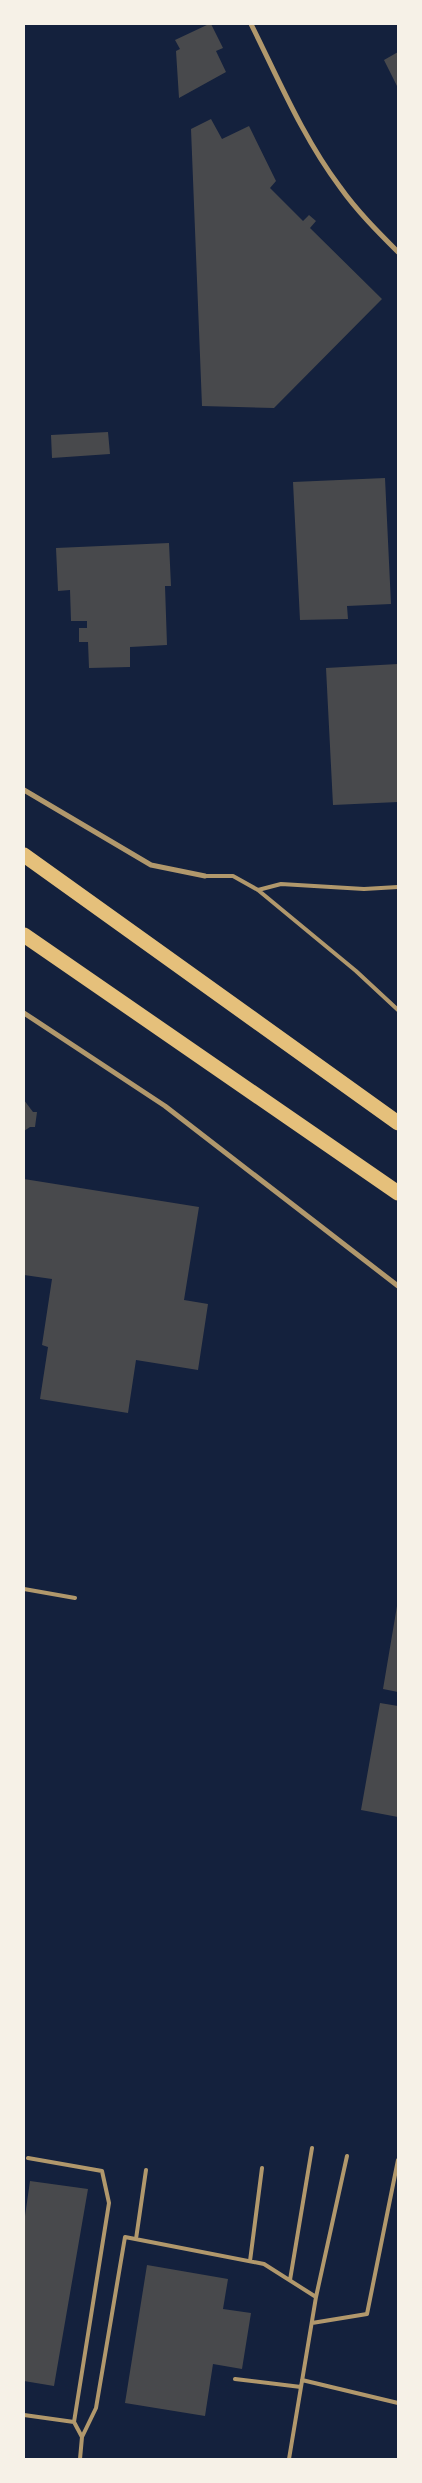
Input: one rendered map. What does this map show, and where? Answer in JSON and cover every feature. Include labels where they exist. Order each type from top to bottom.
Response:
[{"type":"highway","points":[[24,855],[398,1123]]},
{"type":"highway","points":[[24,935],[398,1193]]},
{"type":"street","points":[[251,24],[298,117],[331,174],[350,202],[398,252]]},
{"type":"street","points":[[24,790],[151,865],[205,876]]},
{"type":"street","points":[[24,1013],[165,1106],[398,1286]]},
{"type":"lane","points":[[205,876],[233,876],[258,890],[356,971],[398,1010]]},
{"type":"lane","points":[[258,890],[280,884],[364,889],[398,888]]},
{"type":"lane","points":[[24,1589],[74,1598]]},
{"type":"lane","points":[[290,2280],[312,2148]]},
{"type":"lane","points":[[289,2459],[316,2297],[347,2156]]},
{"type":"lane","points":[[28,2158],[102,2171],[109,2203],[74,2422],[82,2437]]},
{"type":"lane","points":[[312,2322],[367,2314],[398,2160]]},
{"type":"lane","points":[[250,2261],[262,2168]]},
{"type":"lane","points":[[136,2239],[146,2170]]},
{"type":"lane","points":[[80,2459],[82,2437],[96,2408],[124,2237],[264,2264],[316,2297]]},
{"type":"lane","points":[[235,2379],[301,2387]]},
{"type":"lane","points":[[302,2380],[398,2402]]},
{"type":"lane","points":[[24,2415],[74,2422]]},
{"type":"building","points":[[211,24],[223,48],[216,51],[226,72],[179,98],[176,51],[180,49],[175,40]]},
{"type":"building","points":[[398,52],[398,88],[384,60]]},
{"type":"building","points":[[211,119],[222,139],[249,126],[276,181],[270,188],[303,221],[309,215],[316,221],[310,228],[382,299],[274,408],[202,406],[191,129]]},
{"type":"building","points":[[108,432],[110,454],[52,458],[51,435]]},
{"type":"building","points":[[385,478],[391,604],[347,606],[348,619],[300,620],[293,482]]},
{"type":"building","points":[[169,543],[171,586],[165,586],[167,645],[130,647],[130,667],[89,668],[88,642],[79,642],[79,628],[87,628],[87,621],[71,621],[70,590],[58,591],[56,548]]},
{"type":"building","points":[[398,664],[398,802],[333,805],[326,668]]},
{"type":"building","points":[[24,1100],[33,1112],[37,1112],[35,1127],[30,1127],[24,1131]]},
{"type":"building","points":[[24,1179],[199,1207],[184,1300],[208,1304],[198,1370],[136,1360],[128,1413],[40,1399],[48,1347],[42,1345],[52,1279],[24,1275]]},
{"type":"building","points":[[398,1606],[398,1692],[383,1689]]},
{"type":"building","points":[[380,1703],[398,1706],[398,1817],[361,1810]]},
{"type":"building","points":[[30,2181],[88,2189],[54,2386],[24,2381],[24,2223]]},
{"type":"building","points":[[147,2265],[228,2279],[223,2309],[251,2313],[242,2369],[213,2364],[205,2416],[125,2403]]}]
